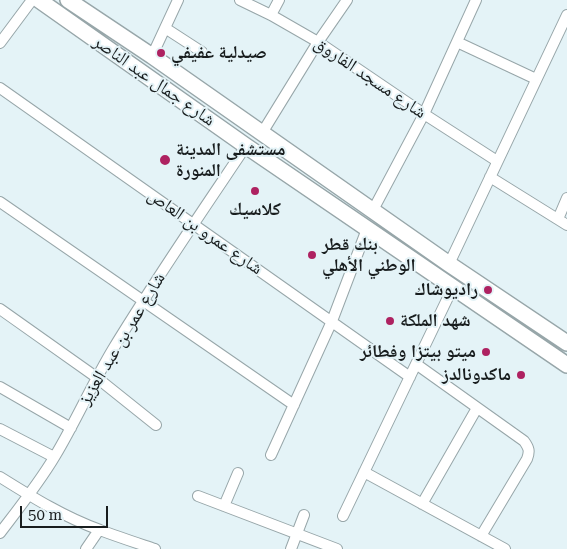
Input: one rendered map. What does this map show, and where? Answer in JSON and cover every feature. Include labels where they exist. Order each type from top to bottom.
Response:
[{"type":"main road","name":"شارع جمال عبد الناصر","points":[[39,0],[246,146],[567,364]]},
{"type":"main road","name":"شارع جمال عبد الناصر","points":[[68,0],[152,56],[449,264],[567,343]]},
{"type":"street","points":[[0,43],[32,0]]},
{"type":"street","points":[[152,56],[178,0]]},
{"type":"street","name":"شارع مسجد الفاروق","points":[[240,0],[318,42],[497,161]]},
{"type":"street","points":[[271,15],[279,0]]},
{"type":"street","points":[[262,133],[318,42],[347,0]]},
{"type":"street","points":[[374,210],[424,114],[476,0]]},
{"type":"street","points":[[449,264],[566,18]]},
{"type":"street","points":[[165,28],[202,52]]},
{"type":"street","points":[[457,42],[536,80]]},
{"type":"street","name":"شارع عمرو بن العاص","points":[[0,88],[410,377]]},
{"type":"street","name":"شارع عمر بن عبد العزيز","points":[[0,533],[54,457],[71,428],[96,377],[142,301],[246,146]]},
{"type":"street","points":[[490,177],[567,225]]},
{"type":"street","points":[[558,219],[567,198]]},
{"type":"street","points":[[0,202],[294,405]]},
{"type":"street","points":[[271,455],[332,321],[367,229]]},
{"type":"street","points":[[343,516],[453,287]]},
{"type":"street","points":[[0,309],[96,377],[156,425]]},
{"type":"street","points":[[416,364],[524,441],[528,447],[529,453],[480,536]]},
{"type":"street","points":[[0,386],[71,428]]},
{"type":"street","points":[[422,504],[477,408]]},
{"type":"street","points":[[0,429],[54,457]]},
{"type":"street","points":[[364,472],[505,549]]},
{"type":"street","points":[[224,506],[238,473]]},
{"type":"street","points":[[0,477],[48,506],[99,530],[155,549]]},
{"type":"street","points":[[198,496],[336,549]]},
{"type":"street","points":[[291,549],[304,515]]},
{"type":"street","points":[[86,549],[99,530]]},
{"type":"place","name":"صيدلية عفيفي","points":[[161,53]]},
{"type":"place","name":"مستشفى المدينة المنورة","points":[[165,160]]},
{"type":"place","name":"كلاسيك","points":[[255,191]]},
{"type":"place","name":"بنك قطر الوطني الأهلي","points":[[312,255]]},
{"type":"place","name":"راديوشاك","points":[[488,290]]},
{"type":"place","name":"شهد الملكة","points":[[390,321]]},
{"type":"place","name":"ميتو بيتزا وفطائر","points":[[486,352]]},
{"type":"place","name":"ماكدونالدز","points":[[521,375]]}]
